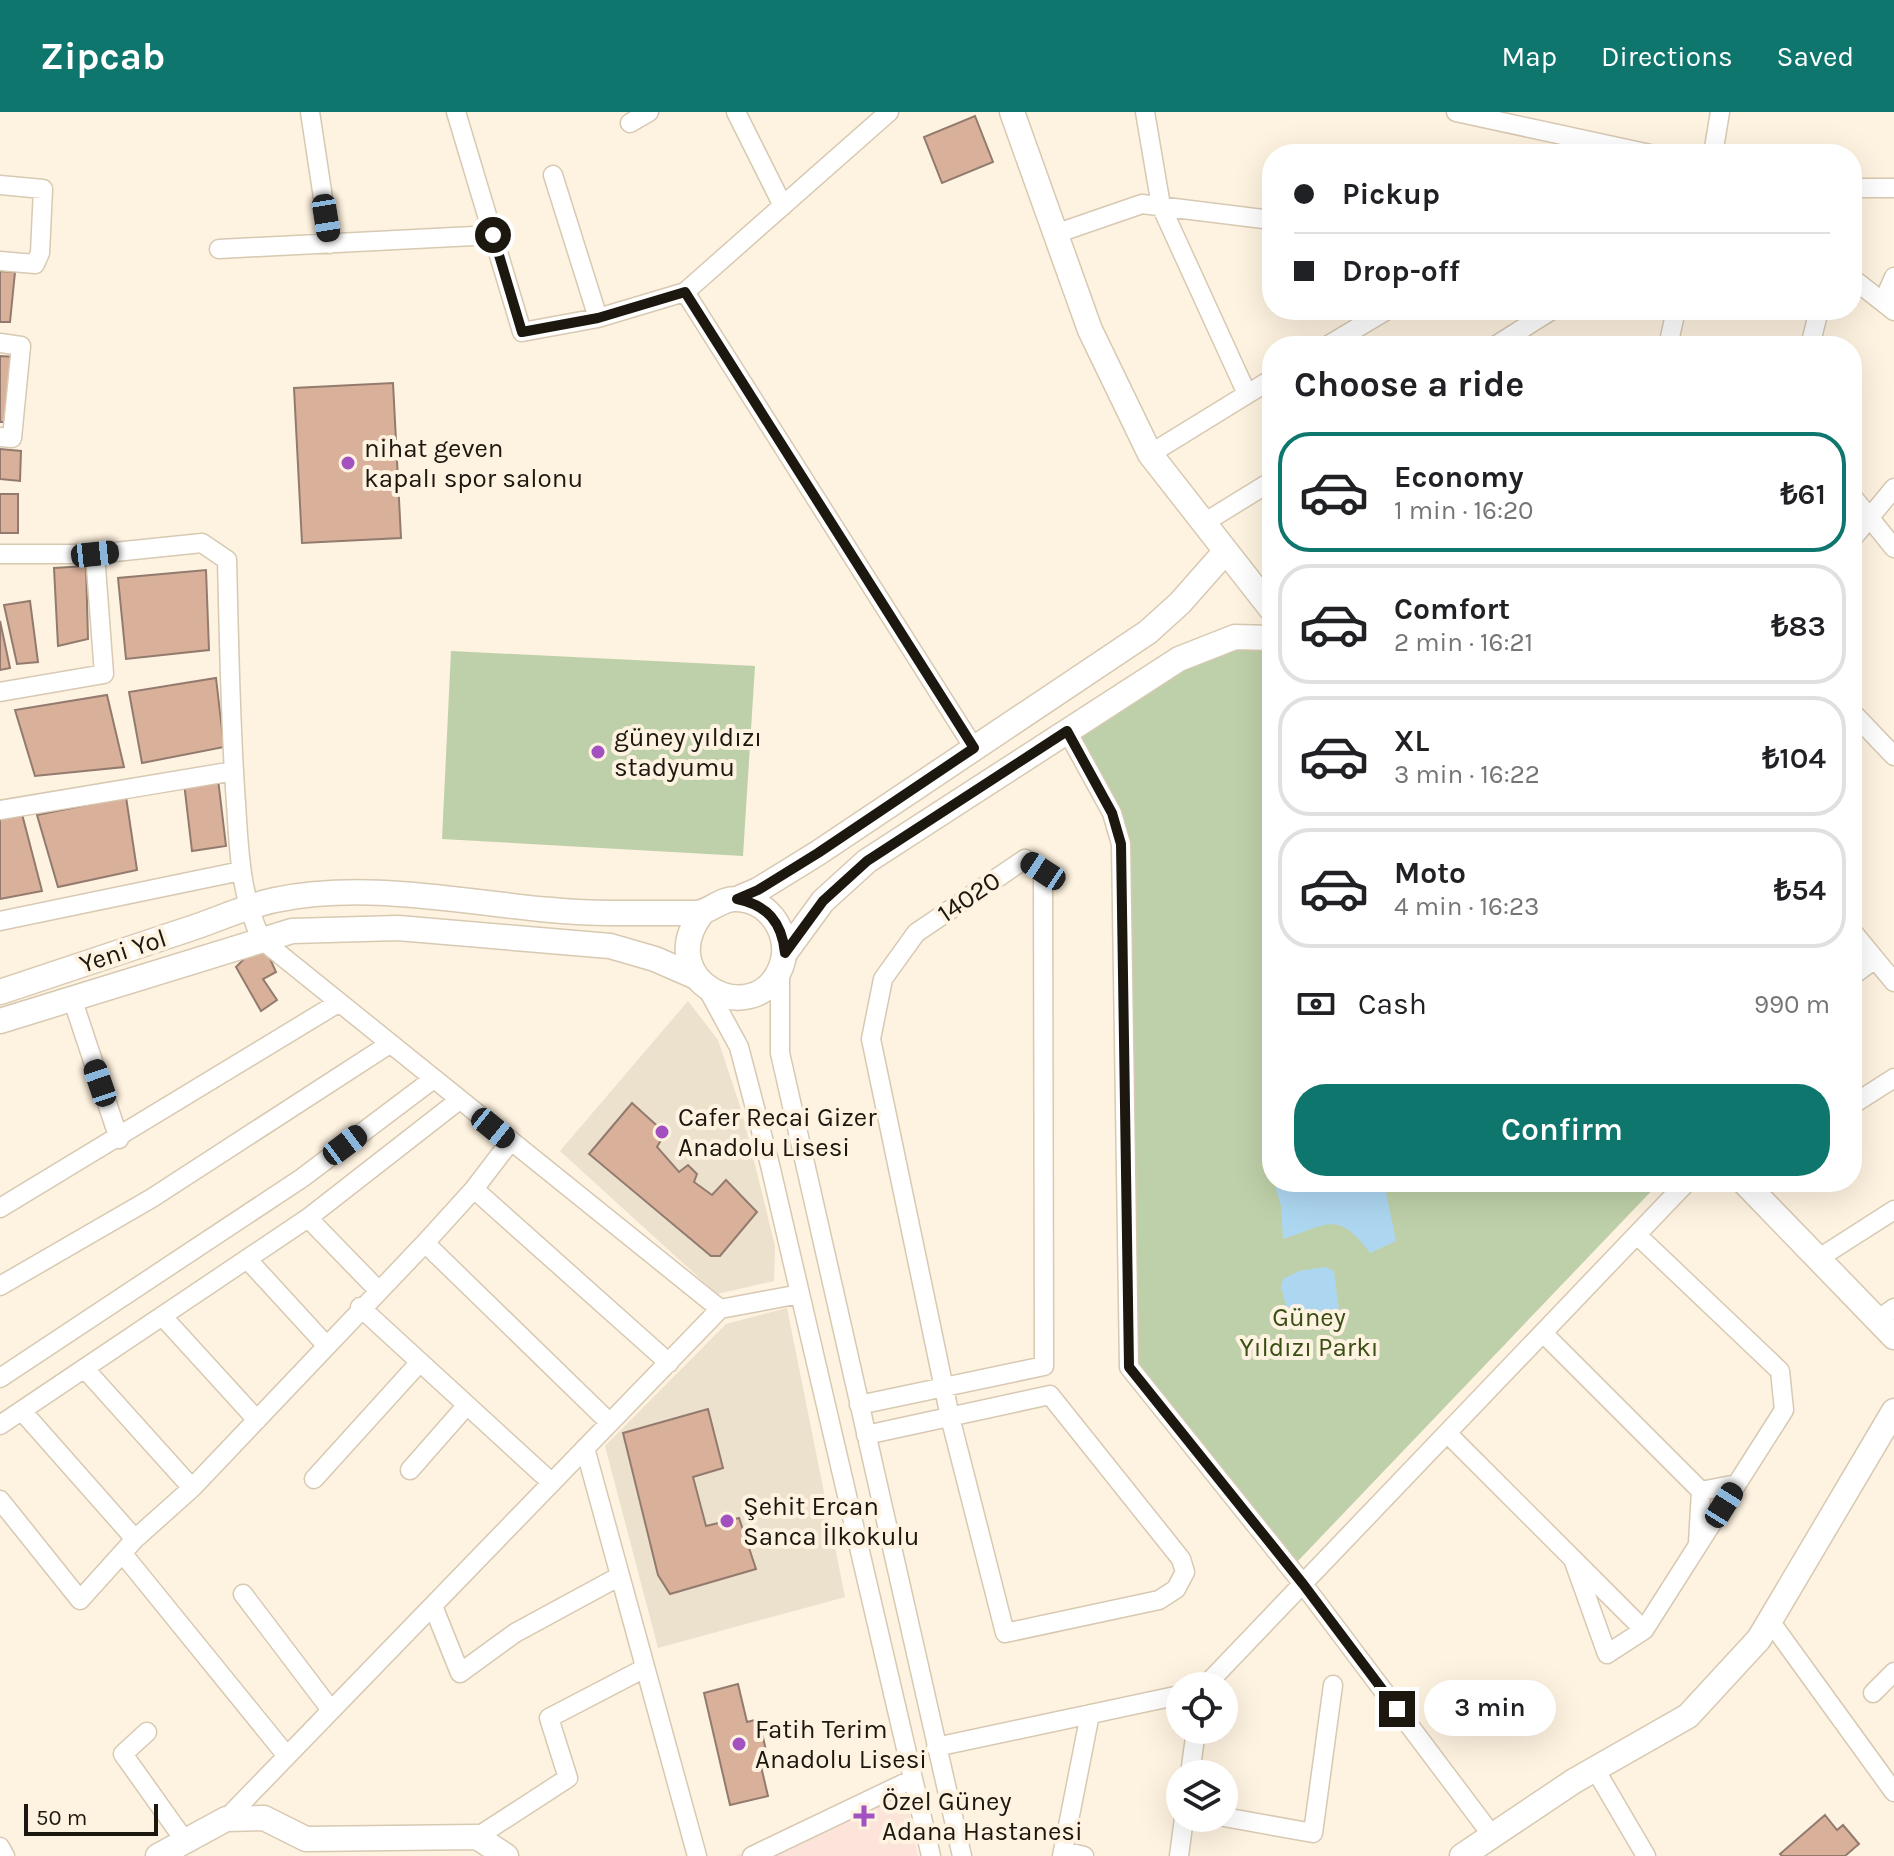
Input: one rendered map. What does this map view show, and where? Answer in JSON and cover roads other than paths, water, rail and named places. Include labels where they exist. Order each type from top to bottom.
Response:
[{"type":"main road","points":[[1012,112],[1090,330],[1150,454],[1262,598]]},
{"type":"main road","points":[[701,983],[688,960],[687,943],[691,926],[702,913],[720,902],[758,890],[818,853],[1148,632],[1180,603],[1225,552]]},
{"type":"main road","points":[[0,1021],[292,931],[413,929],[610,946],[655,959],[723,997],[741,998],[764,988],[823,901],[867,861],[1179,659],[1235,637],[1262,638]]},
{"type":"main road","name":"Yeni Yol","points":[[0,992],[274,900],[337,894],[436,895],[601,913],[702,913]]},
{"type":"main road","points":[[737,899],[753,902],[776,920],[783,936],[782,961]]},
{"type":"main road","points":[[1753,1192],[1816,1260],[1888,1322]]},
{"type":"main road","points":[[1462,1856],[1491,1834],[1595,1769],[1688,1716],[1759,1639],[1894,1411]]},
{"type":"main road","points":[[173,1850],[226,1819],[264,1818],[306,1839],[422,1847],[477,1837],[506,1856]]},
{"type":"street","points":[[310,112],[330,244]]},
{"type":"street","points":[[456,112],[522,332],[598,318],[685,292],[889,112]]},
{"type":"street","points":[[630,123],[649,112]]},
{"type":"street","points":[[736,112],[783,206]]},
{"type":"street","points":[[1145,112],[1161,206],[1247,394]]},
{"type":"street","points":[[1456,112],[1604,144]]},
{"type":"street","points":[[1717,144],[1720,112]]},
{"type":"street","points":[[553,175],[598,318]]},
{"type":"street","points":[[0,185],[43,189],[40,253],[35,264],[0,261]]},
{"type":"street","points":[[1862,188],[1894,188]]},
{"type":"street","points":[[1055,234],[1142,204],[1262,219]]},
{"type":"street","points":[[219,249],[493,235]]},
{"type":"street","points":[[1862,286],[1889,306],[1894,277]]},
{"type":"street","points":[[685,292],[974,748]]},
{"type":"street","points":[[1344,336],[1370,320]]},
{"type":"street","points":[[1511,336],[1536,320]]},
{"type":"street","points":[[0,343],[21,346],[12,438],[0,437]]},
{"type":"street","points":[[1150,454],[1262,385]]},
{"type":"street","points":[[1202,524],[1262,487]]},
{"type":"street","points":[[1862,527],[1894,488]]},
{"type":"street","points":[[1862,508],[1894,548]]},
{"type":"street","points":[[0,554],[95,554],[202,543],[227,560],[234,771],[241,871],[247,910],[262,940],[388,1045],[720,1309]]},
{"type":"street","points":[[0,692],[104,674],[95,554]]},
{"type":"street","points":[[1862,722],[1894,756]]},
{"type":"street","points":[[1067,731],[1112,813],[1121,844],[1129,1367],[1303,1584],[1491,1834]]},
{"type":"street","points":[[0,810],[234,771]]},
{"type":"street","name":"14020","points":[[945,1387],[871,1039],[883,979],[916,933],[1025,859],[1043,871],[1044,1366]]},
{"type":"street","points":[[0,921],[241,871]]},
{"type":"street","points":[[1862,943],[1894,982]]},
{"type":"street","points":[[1862,969],[1875,959]]},
{"type":"street","points":[[782,961],[780,1053],[962,1856]]},
{"type":"street","points":[[701,983],[739,1047],[931,1856]]},
{"type":"street","points":[[72,998],[119,1139]]},
{"type":"street","points":[[0,1208],[119,1139],[338,1003]]},
{"type":"street","points":[[0,1286],[152,1198],[388,1045]]},
{"type":"street","points":[[1862,1099],[1894,1078]]},
{"type":"street","points":[[0,1378],[302,1178],[432,1080]]},
{"type":"street","points":[[0,1425],[164,1318],[308,1218],[458,1101]]},
{"type":"street","points":[[0,1500],[80,1600],[129,1546],[192,1488],[377,1289],[425,1243],[474,1189],[510,1142]]},
{"type":"street","points":[[474,1189],[669,1363]]},
{"type":"street","points":[[1218,1672],[1678,1192]]},
{"type":"street","points":[[1816,1260],[1894,1210]]},
{"type":"street","points":[[308,1218],[377,1289]]},
{"type":"street","points":[[1573,1559],[1607,1654],[1644,1630],[1784,1410],[1780,1371],[1637,1235]]},
{"type":"street","points":[[425,1243],[610,1423]]},
{"type":"street","points":[[248,1260],[326,1345]]},
{"type":"street","points":[[226,1819],[720,1309],[800,1294]]},
{"type":"street","points":[[360,1307],[552,1483]]},
{"type":"street","points":[[164,1318],[257,1420]]},
{"type":"street","points":[[1543,1333],[1701,1491],[1698,1546]]},
{"type":"street","points":[[314,1479],[420,1362]]},
{"type":"street","points":[[859,1405],[1044,1366],[1053,1379],[1050,1395],[1181,1559],[1185,1572],[1176,1589],[1159,1600],[1005,1633],[945,1387]]},
{"type":"street","points":[[85,1369],[192,1488]]},
{"type":"street","points":[[866,1435],[1050,1395]]},
{"type":"street","points":[[410,1470],[467,1405]]},
{"type":"street","points":[[22,1411],[129,1546],[287,1756]]},
{"type":"street","points":[[1447,1433],[1644,1630]]},
{"type":"street","points":[[585,1448],[697,1856]]},
{"type":"street","points":[[1701,1491],[1737,1484]]},
{"type":"street","points":[[433,1606],[460,1673],[515,1633],[620,1576]]},
{"type":"street","points":[[243,1594],[331,1710]]},
{"type":"street","points":[[1770,1621],[1891,1782]]},
{"type":"street","points":[[477,1837],[568,1778],[549,1718],[645,1668]]},
{"type":"street","points":[[1873,1693],[1894,1672]]},
{"type":"street","points":[[1238,1820],[1313,1833],[1333,1685]]},
{"type":"street","points":[[936,1747],[1166,1698]]},
{"type":"street","points":[[1084,1856],[1062,1854],[1090,1714]]},
{"type":"street","points":[[147,1732],[123,1754],[173,1850]]},
{"type":"street","points":[[1595,1769],[1646,1856]]},
{"type":"street","points":[[752,1856],[913,1779]]},
{"type":"street","points":[[1179,1856],[1182,1832]]},
{"type":"street","points":[[0,1847],[5,1856]]},
{"type":"water","points":[[1277,1192],[1386,1192],[1396,1241],[1370,1253],[1349,1230],[1331,1224],[1283,1239]]},
{"type":"water","points":[[1325,1267],[1334,1271],[1340,1319],[1331,1323],[1287,1311],[1281,1286],[1283,1279],[1299,1271]]},
{"type":"place","name":"nihat geven kapalı spor salonu","points":[[348,463]]},
{"type":"place","name":"güney yıldızı stadyumu","points":[[598,752]]},
{"type":"place","name":"Cafer Recai Gizer Anadolu Lisesi","points":[[662,1132]]},
{"type":"place","name":"Şehit Ercan Sanca İlkokulu","points":[[727,1521]]},
{"type":"place","name":"Fatih Terim Anadolu Lisesi","points":[[739,1744]]},
{"type":"place","name":"Özel Güney Adana Hastanesi","points":[[864,1816]]},
{"type":"park label","name":"Güney Yıldızı Parkı","points":[[1309,1332]]}]
